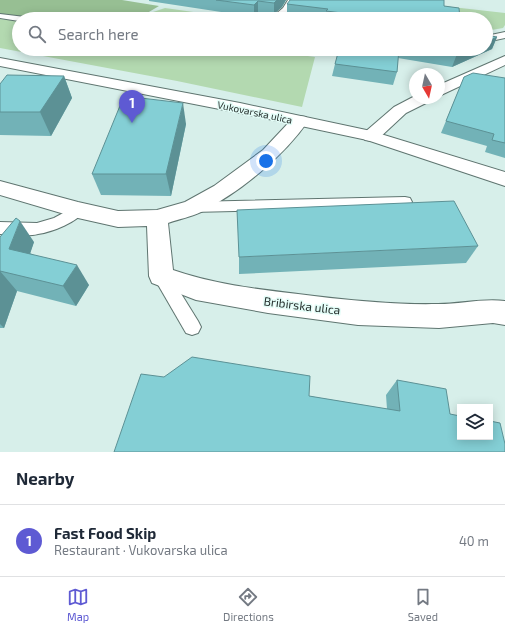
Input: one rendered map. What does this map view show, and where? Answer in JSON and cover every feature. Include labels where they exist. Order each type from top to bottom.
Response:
[{"type":"street","points":[[445,88],[505,60]]},
{"type":"street","name":"Vukovarska ulica","points":[[0,62],[371,136],[505,178]]},
{"type":"street","points":[[474,75],[497,81]]},
{"type":"street","points":[[371,136],[400,110],[412,104]]},
{"type":"street","points":[[0,188],[78,210],[118,219],[157,218],[192,207],[221,191],[270,154],[300,121]]},
{"type":"street","points":[[157,218],[161,276]]},
{"type":"street","name":"Bribirska ulica","points":[[161,276],[196,289],[268,302],[358,313],[439,316],[493,312],[505,313]]},
{"type":"lane","points":[[283,12],[292,0]]},
{"type":"lane","points":[[0,16],[12,17]]},
{"type":"lane","points":[[493,37],[505,35]]},
{"type":"lane","points":[[192,207],[405,202]]},
{"type":"lane","points":[[0,228],[37,229],[59,222],[78,210]]},
{"type":"lane","points":[[161,276],[192,327]]},
{"type":"green space","points":[[0,0],[122,0],[159,6],[149,12],[12,12],[12,15],[0,14]]},
{"type":"green space","points":[[443,6],[505,13],[505,25],[503,28],[493,30],[493,12],[450,12]]},
{"type":"green space","points":[[165,8],[193,12],[153,12]]},
{"type":"green space","points":[[0,19],[12,20],[12,50],[0,48]]},
{"type":"green space","points":[[43,56],[315,57],[302,107],[177,81]]},
{"type":"building","points":[[216,0],[277,0],[274,3],[258,1],[254,5]]},
{"type":"building","points":[[290,0],[444,0],[444,6],[459,8],[459,12],[334,12],[326,11],[328,9],[287,4]]},
{"type":"building","points":[[337,56],[398,56],[397,72],[335,64]]},
{"type":"building","points":[[473,73],[505,78],[505,143],[492,140],[494,134],[446,121],[464,77]]},
{"type":"building","points":[[7,75],[64,76],[40,112],[0,112],[0,84]]},
{"type":"building","points":[[124,96],[183,103],[166,174],[92,174]]},
{"type":"building","points":[[454,201],[478,246],[239,257],[237,210]]},
{"type":"building","points":[[16,218],[20,221],[9,249],[77,265],[63,286],[0,271],[0,237]]},
{"type":"building","points":[[192,357],[310,376],[309,396],[400,411],[397,380],[446,389],[450,414],[457,415],[457,440],[493,440],[493,422],[500,423],[505,444],[505,452],[114,452],[141,374],[164,377]]},
{"type":"place","name":"Fast Food Skip","points":[[132,123]]}]
